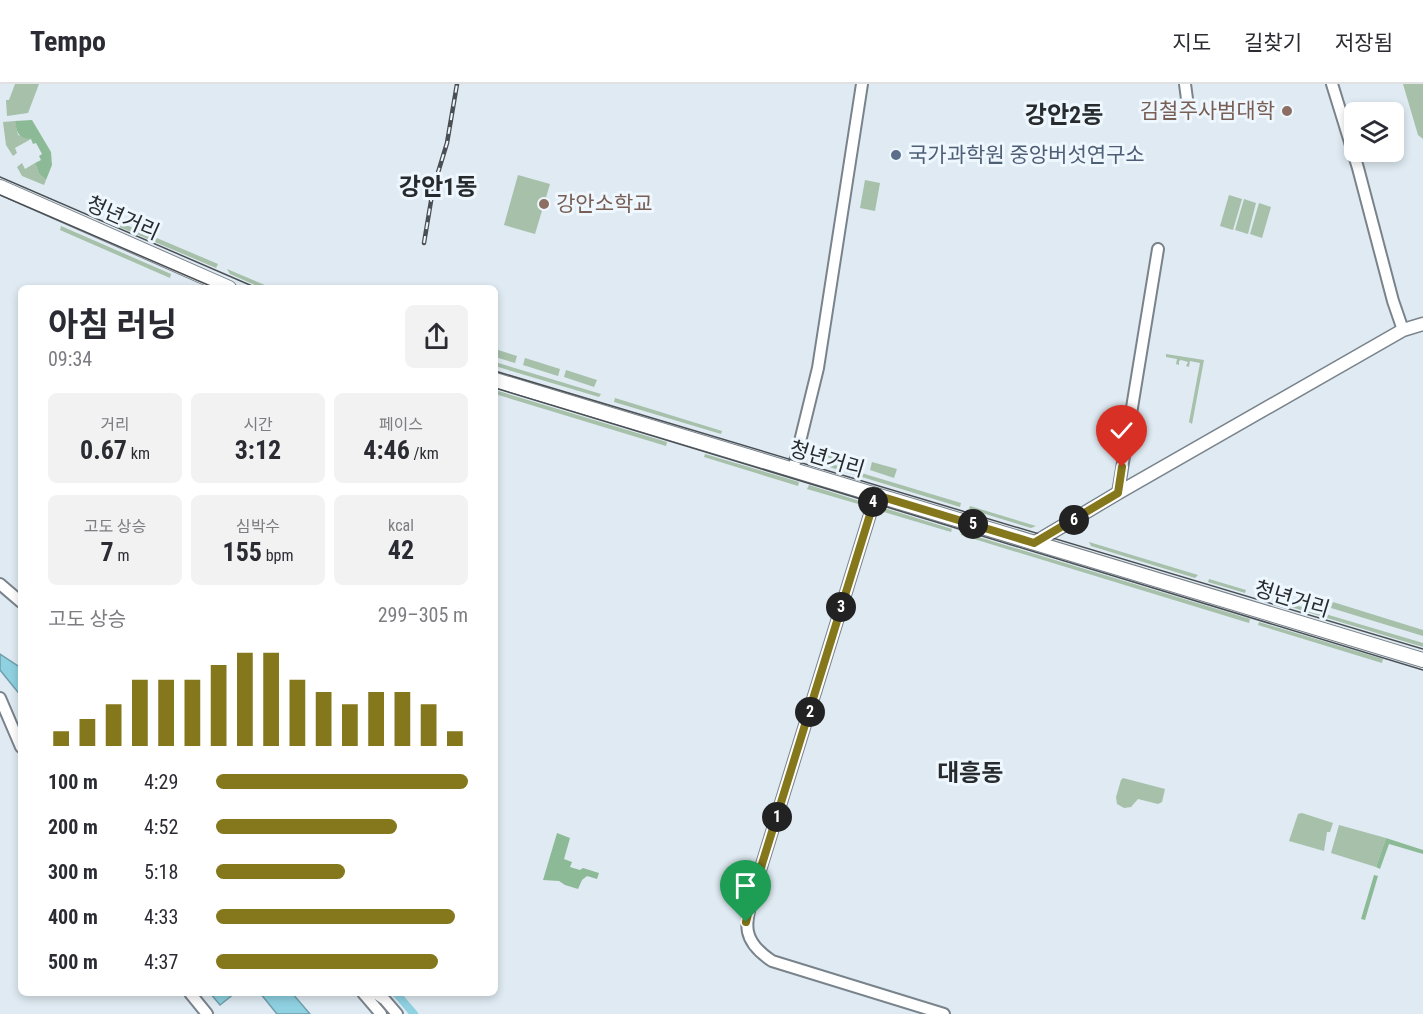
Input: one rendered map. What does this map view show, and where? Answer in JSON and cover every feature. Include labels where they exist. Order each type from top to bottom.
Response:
[{"type":"main road","name":"청년거리","points":[[0,187],[222,285]]},
{"type":"main road","points":[[1034,543],[1403,330],[1423,324]]},
{"type":"main road","name":"청년거리","points":[[498,381],[1423,660]]},
{"type":"street","points":[[793,470],[818,368],[862,84]]},
{"type":"street","points":[[1185,84],[1187,99]]},
{"type":"street","points":[[1332,84],[1355,157],[1393,301],[1403,330]]},
{"type":"street","points":[[1118,493],[1158,249]]},
{"type":"street","points":[[876,495],[746,922],[750,938],[758,952],[772,961],[944,1014]]},
{"type":"street","points":[[0,585],[18,600]]},
{"type":"street","points":[[0,698],[18,740]]},
{"type":"street","points":[[192,996],[207,1014]]},
{"type":"street","points":[[366,996],[381,1014]]},
{"type":"street","points":[[379,996],[397,1014]]},
{"type":"green space","points":[[15,84],[39,84],[28,113],[7,116],[6,100],[9,100]]},
{"type":"green space","points":[[1403,84],[1423,84],[1423,139],[1418,135]]},
{"type":"green space","points":[[32,120],[51,152],[52,165],[46,180],[39,174],[35,163],[41,160],[39,156],[42,154],[36,143],[33,144],[31,139],[19,134],[15,121]]},
{"type":"green space","points":[[15,121],[18,135],[31,139],[15,148],[17,153],[13,156],[6,145],[3,122]]},
{"type":"green space","points":[[22,163],[25,169],[35,163],[39,174],[46,180],[44,185],[22,176],[17,167]]},
{"type":"green space","points":[[518,175],[550,184],[535,234],[504,225]]},
{"type":"green space","points":[[865,180],[880,183],[875,211],[860,208]]},
{"type":"green space","points":[[1229,195],[1242,199],[1233,230],[1220,226]]},
{"type":"green space","points":[[1244,199],[1256,203],[1248,234],[1235,230]]},
{"type":"green space","points":[[1259,203],[1271,207],[1262,238],[1250,234]]},
{"type":"green space","points":[[105,216],[218,264],[216,268],[103,220]]},
{"type":"green space","points":[[61,226],[171,274],[170,278],[60,230]]},
{"type":"green space","points":[[227,269],[265,285],[255,285],[230,274]]},
{"type":"green space","points":[[498,350],[517,356],[515,363],[498,358]]},
{"type":"green space","points":[[1166,354],[1204,360],[1192,424],[1189,422],[1200,363],[1190,361],[1189,367],[1186,366],[1188,362],[1181,360],[1179,365],[1176,364],[1177,359],[1166,357]]},
{"type":"green space","points":[[525,358],[560,369],[558,376],[523,365]]},
{"type":"green space","points":[[498,363],[601,394],[599,397],[498,367]]},
{"type":"green space","points":[[566,370],[597,380],[594,387],[564,377]]},
{"type":"green space","points":[[498,391],[667,442],[666,446],[498,395]]},
{"type":"green space","points":[[615,398],[722,431],[721,434],[614,402]]},
{"type":"green space","points":[[823,447],[865,460],[862,468],[820,455]]},
{"type":"green space","points":[[705,454],[799,482],[798,486],[704,457]]},
{"type":"green space","points":[[815,459],[961,503],[960,507],[813,462]]},
{"type":"green space","points":[[872,462],[897,469],[894,478],[870,470]]},
{"type":"green space","points":[[809,485],[863,502],[865,506],[807,489]]},
{"type":"green space","points":[[970,506],[1036,526],[1031,528],[969,509]]},
{"type":"green space","points":[[881,507],[952,529],[951,532],[877,510]]},
{"type":"green space","points":[[962,532],[1250,619],[1249,623],[961,535]]},
{"type":"green space","points":[[1089,542],[1198,575],[1195,578],[1091,546]]},
{"type":"green space","points":[[1209,579],[1246,590],[1245,593],[1208,582]]},
{"type":"green space","points":[[1275,599],[1423,643],[1423,647],[1274,602]]},
{"type":"green space","points":[[1333,602],[1423,630],[1423,636],[1331,608]]},
{"type":"green space","points":[[1259,622],[1383,659],[1382,663],[1258,625]]},
{"type":"green space","points":[[1123,778],[1165,789],[1162,802],[1158,804],[1138,799],[1131,807],[1124,808],[1117,804],[1116,797]]},
{"type":"green space","points":[[1302,813],[1333,823],[1330,832],[1327,832],[1324,851],[1289,841],[1298,814]]},
{"type":"green space","points":[[1339,825],[1386,838],[1376,867],[1331,853]]},
{"type":"green space","points":[[557,833],[570,838],[564,859],[572,862],[570,867],[599,873],[597,879],[587,876],[582,880],[578,889],[559,881],[543,880]]},
{"type":"green space","points":[[1386,838],[1423,850],[1423,854],[1389,844],[1380,869],[1376,867]]},
{"type":"green space","points":[[1374,875],[1378,876],[1365,920],[1361,919]]},
{"type":"water","points":[[0,654],[18,666],[18,692],[0,670]]},
{"type":"water","points":[[212,996],[231,996],[220,1005]]},
{"type":"water","points":[[262,996],[295,996],[310,1014],[277,1014]]},
{"type":"waterway","points":[[399,996],[414,1014]]},
{"type":"tram line","points":[[0,177],[250,285]]},
{"type":"tram line","points":[[0,195],[208,285]]},
{"type":"tram line","points":[[498,372],[1423,649]]},
{"type":"tram line","points":[[498,389],[1423,670]]},
{"type":"railway","points":[[424,243],[433,189],[447,143],[457,84]]},
{"type":"place","name":"김철주사범대학","points":[[1287,111]]},
{"type":"place","name":"국가과학원 중앙버섯연구소","points":[[896,155]]},
{"type":"place","name":"강안소학교","points":[[544,204]]},
{"type":"district","name":"강안2동","points":[[1064,115]]},
{"type":"district","name":"강안1동","points":[[438,187]]},
{"type":"district","name":"대흥동","points":[[970,773]]},
{"type":"route","points":[[746,922],[876,495],[1034,543],[1118,493],[1122,467]]}]
